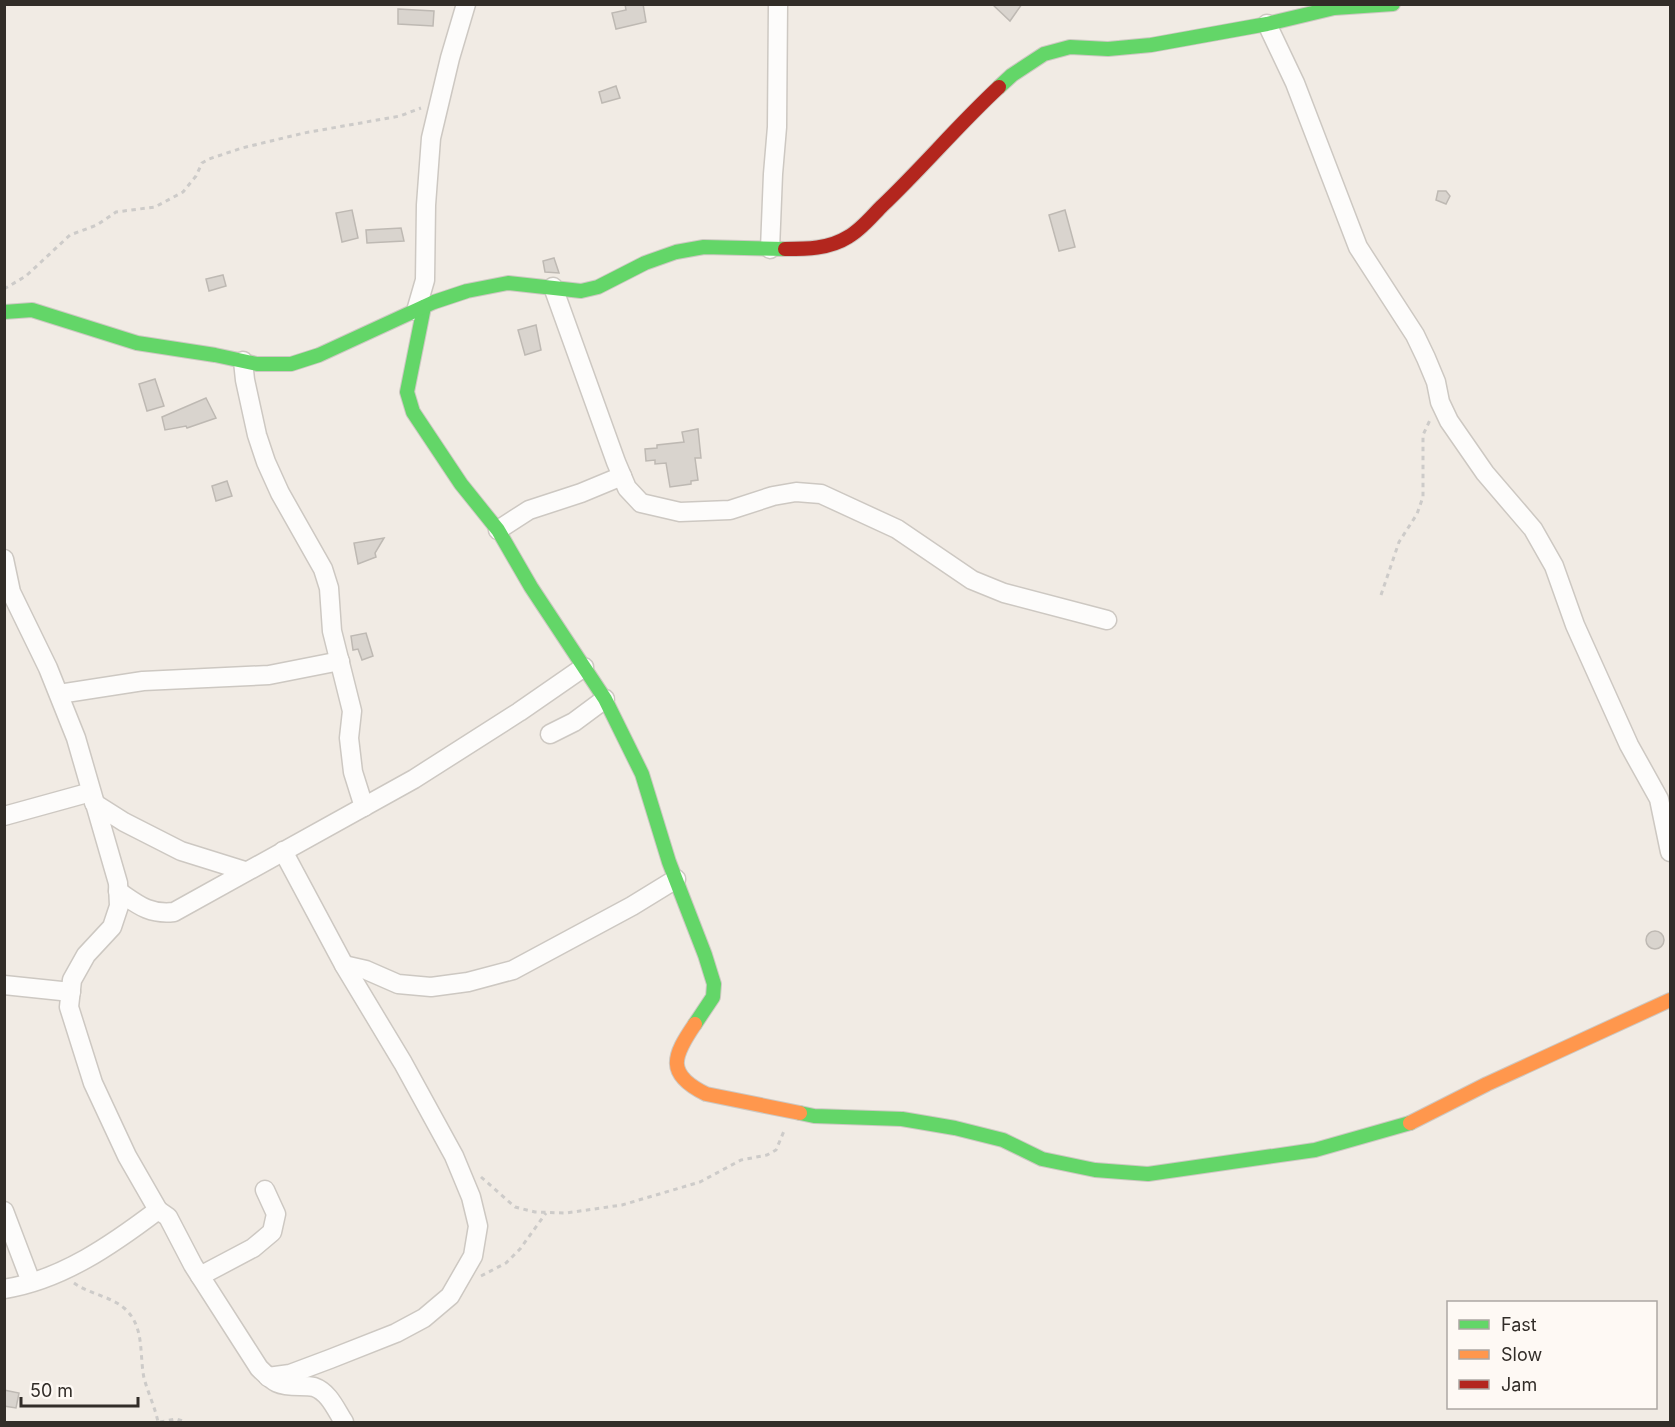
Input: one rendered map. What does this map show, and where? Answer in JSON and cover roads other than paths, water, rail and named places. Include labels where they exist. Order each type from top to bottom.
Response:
[{"type":"street","points":[[466,4],[431,138],[426,205],[425,280],[407,392],[413,412],[461,484],[498,530],[531,587],[604,699],[642,774],[676,879],[714,984],[713,997],[679,1047],[676,1060],[680,1074],[694,1088],[706,1094],[806,1115],[850,1119],[902,1119],[955,1128],[1003,1140],[1041,1159],[1095,1170],[1148,1174],[1315,1150],[1404,1126],[1487,1084],[1671,1000]]},
{"type":"street","points":[[770,249],[777,127],[778,4]]},
{"type":"street","points":[[4,312],[32,310],[138,343],[257,364],[291,364],[319,356],[420,309],[467,291],[508,283],[553,286],[581,291],[598,287],[645,263],[676,252],[704,247],[807,249],[849,237],[901,188],[972,112],[1011,75],[1044,54],[1071,47],[1108,49],[1151,45],[1267,24],[1330,6],[1393,4]]},
{"type":"street","points":[[1267,24],[1296,83],[1358,248],[1415,335],[1436,382],[1440,402],[1449,421],[1485,473],[1533,529],[1554,566],[1575,625],[1629,745],[1659,799],[1671,852]]},
{"type":"street","points":[[553,286],[622,476],[627,488],[641,502],[680,512],[730,510],[774,496],[796,492],[821,494],[897,529],[972,580],[1004,593],[1107,620]]},
{"type":"street","points":[[243,361],[257,435],[266,462],[280,493],[323,568],[329,588],[332,631],[352,711],[349,738],[353,772],[364,807]]},
{"type":"street","points":[[498,530],[529,510],[622,476]]},
{"type":"street","points":[[4,559],[11,592],[48,668],[76,738],[118,883],[119,906],[112,927],[86,955],[72,980],[69,1007],[93,1083],[127,1156],[158,1210],[168,1217],[200,1276],[259,1368],[281,1386],[313,1386],[332,1403],[344,1422]]},
{"type":"street","points":[[58,694],[143,681],[269,675],[340,661]]},
{"type":"street","points":[[118,891],[159,914],[174,912],[414,779],[519,712],[584,667]]},
{"type":"street","points":[[550,734],[574,722],[604,699]]},
{"type":"street","points":[[4,816],[92,798],[124,822],[181,851],[245,872]]},
{"type":"street","points":[[268,1377],[290,1374],[330,1359],[396,1333],[424,1318],[450,1296],[473,1256],[478,1226],[471,1197],[457,1162],[403,1063],[344,964],[283,851]]},
{"type":"street","points":[[344,964],[366,970],[398,984],[431,987],[468,982],[513,970],[632,906],[676,879]]},
{"type":"street","points":[[4,985],[71,992]]},
{"type":"street","points":[[200,1276],[252,1248],[272,1232],[276,1214],[265,1190]]},
{"type":"street","points":[[4,1289],[61,1272],[130,1231],[158,1210]]},
{"type":"street","points":[[4,1212],[31,1282]]}]
